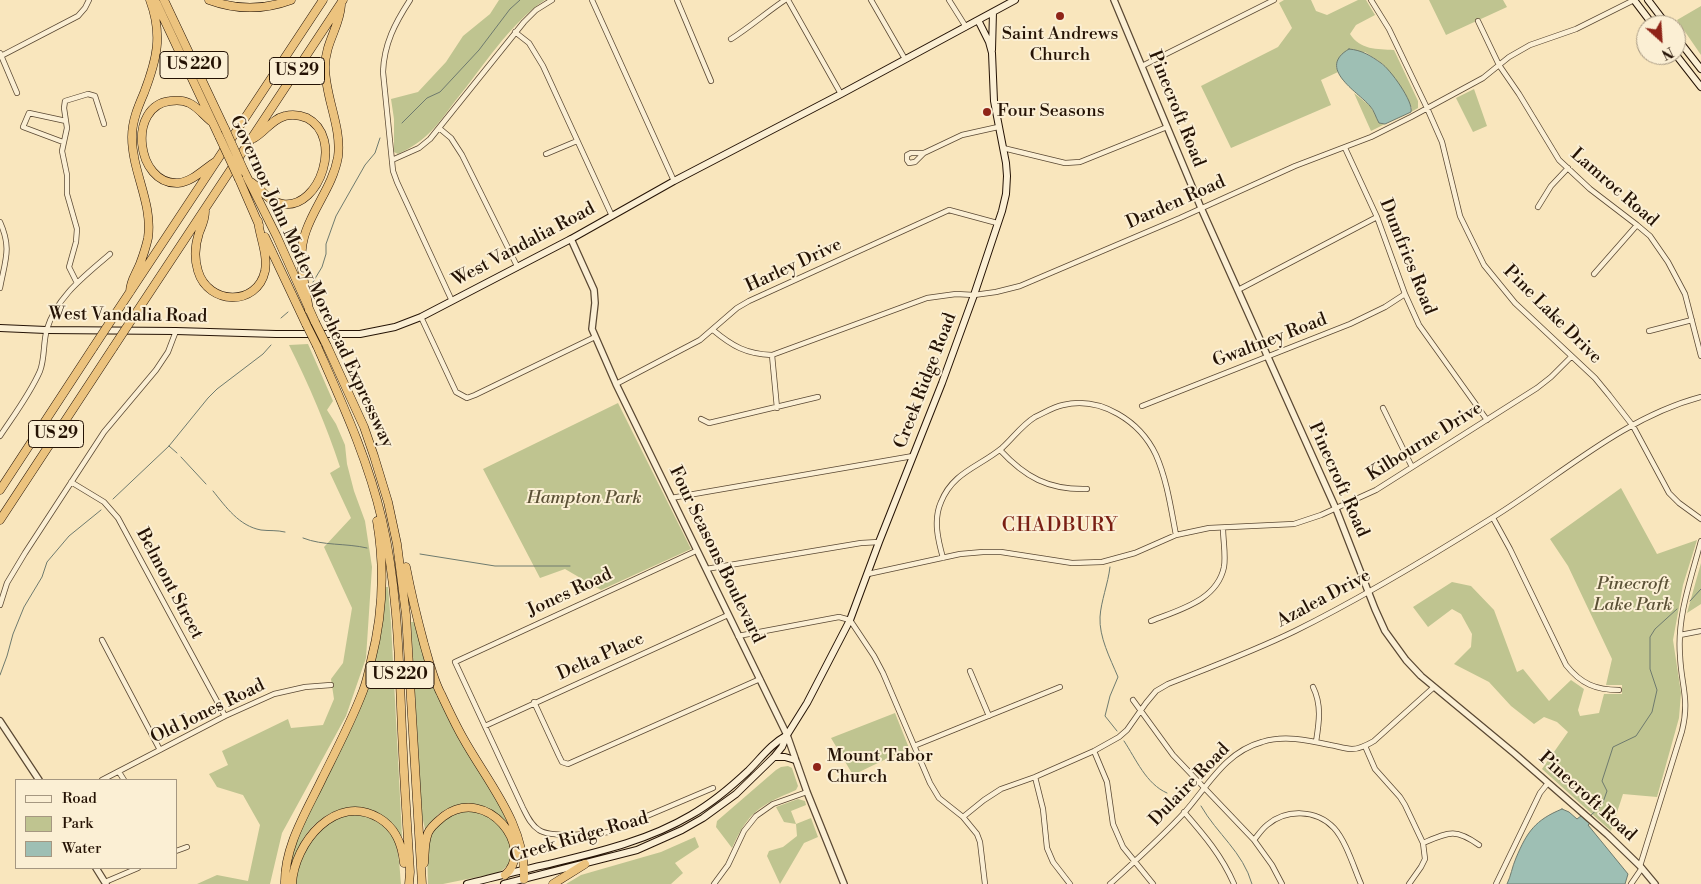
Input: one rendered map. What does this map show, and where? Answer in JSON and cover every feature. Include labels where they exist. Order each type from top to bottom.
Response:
[{"type":"highway","points":[[130,293],[130,284],[144,254],[149,226],[145,198],[133,155],[132,134],[136,112],[157,53],[158,33],[150,0]]},
{"type":"highway","name":"Governor John Motley Morehead Expressway","points":[[155,0],[317,346],[355,433],[369,472],[385,534],[395,594],[410,872],[409,883]]},
{"type":"highway","name":"Governor John Motley Morehead Expressway","points":[[164,0],[244,171],[281,244],[309,310],[364,427],[388,502],[397,544],[406,614],[422,881]]},
{"type":"highway","points":[[208,0],[231,6],[253,8],[275,5],[291,0]]},
{"type":"highway","name":"US 29","points":[[0,490],[323,0]]},
{"type":"highway","points":[[309,310],[301,271],[301,251],[306,231],[327,189],[337,161],[338,138],[326,84],[325,58],[328,44],[340,14],[342,1]]},
{"type":"highway","name":"US 29","points":[[0,520],[342,1]]},
{"type":"highway","points":[[212,122],[187,102],[177,100],[165,101],[154,106],[145,120],[143,130],[144,155],[153,172],[165,180],[179,183],[196,176],[218,159]]},
{"type":"highway","points":[[249,181],[257,185],[269,200],[291,204],[302,199],[316,186],[326,156],[326,143],[322,131],[312,121],[295,114],[284,116],[274,121],[262,134],[252,139]]},
{"type":"highway","points":[[205,210],[205,220],[199,232],[195,252],[198,273],[209,289],[225,297],[237,297],[249,293],[256,289],[263,277],[265,252],[258,221]]},
{"type":"highway","points":[[285,884],[286,861],[294,839],[345,734],[364,690],[378,636],[382,600],[382,563],[369,472]]},
{"type":"highway","points":[[397,544],[404,556],[414,607],[428,659],[440,692],[463,738],[501,799],[512,821],[522,851],[524,879]]},
{"type":"highway","points":[[422,881],[428,831],[434,824],[452,811],[468,807],[477,808],[493,816],[502,824],[510,836],[515,854],[511,867],[505,875]]},
{"type":"highway","points":[[292,884],[297,860],[309,837],[334,816],[358,810],[375,815],[388,822],[403,851],[409,883]]},
{"type":"highway","points":[[553,884],[584,864]]},
{"type":"main road","name":"West Vandalia Road","points":[[0,328],[360,334],[395,327],[421,317],[572,239],[674,181],[905,60],[1014,0]]},
{"type":"main road","points":[[1634,0],[1645,15]]},
{"type":"main road","points":[[1648,0],[1659,15]]},
{"type":"main road","points":[[992,53],[994,44],[993,12]]},
{"type":"main road","name":"Creek Ridge Road","points":[[504,884],[637,850],[682,830],[703,818],[736,794],[774,757],[808,703],[850,620],[868,574],[974,295],[1006,194],[1007,176],[994,101],[992,53],[989,42],[978,20]]},
{"type":"main road","points":[[1686,50],[1701,69]]},
{"type":"main road","points":[[1684,65],[1701,87]]},
{"type":"main road","name":"Creek Ridge Road","points":[[468,884],[610,849],[672,826],[692,815],[725,791],[758,761],[775,742],[787,734]]},
{"type":"main road","points":[[774,757],[785,757],[795,760]]},
{"type":"street","points":[[17,93],[1,55],[78,16],[89,0]]},
{"type":"street","points":[[410,0],[392,29],[383,58],[392,160],[397,182],[452,301]]},
{"type":"street","points":[[392,160],[419,148],[430,139],[515,32],[536,10],[552,0]]},
{"type":"street","points":[[592,0],[674,181]]},
{"type":"street","points":[[677,0],[712,81]]},
{"type":"street","points":[[731,38],[750,28],[768,11],[787,0],[841,94]]},
{"type":"street","points":[[871,0],[905,60]]},
{"type":"street","points":[[949,0],[966,27]]},
{"type":"street","name":"Pinecroft Road","points":[[1114,0],[1201,208],[1336,509],[1382,624],[1395,647],[1434,687],[1515,754],[1626,852],[1655,884]]},
{"type":"street","points":[[1142,66],[1274,0]]},
{"type":"street","name":"Pine Lake Drive","points":[[1371,0],[1390,29],[1442,142],[1460,216],[1484,265],[1514,303],[1595,378],[1632,426],[1669,493],[1679,503],[1701,518]]},
{"type":"street","name":"Darden Road","points":[[713,330],[728,343],[746,351],[772,355],[927,298],[956,294],[974,295],[1020,286],[1180,218],[1295,166],[1346,148],[1390,128],[1483,78],[1509,57],[1530,46],[1576,29],[1634,0]]},
{"type":"street","name":"Lamroc Road","points":[[1478,21],[1499,65],[1519,94],[1551,149],[1590,189],[1650,236],[1678,277],[1686,294],[1701,356]]},
{"type":"street","points":[[515,32],[529,43],[537,53],[612,216]]},
{"type":"street","points":[[77,283],[69,267],[76,242],[77,229],[67,194],[66,172],[62,151],[67,128],[64,108],[65,101],[88,94],[95,96],[104,124]]},
{"type":"street","points":[[63,142],[23,127],[29,114],[66,121]]},
{"type":"street","points":[[924,153],[962,135],[998,127]]},
{"type":"street","points":[[1003,148],[1065,163],[1080,162],[1166,127]]},
{"type":"street","points":[[439,128],[451,138],[462,155],[517,266]]},
{"type":"street","points":[[546,154],[577,141]]},
{"type":"street","name":"Dumfries Road","points":[[1346,148],[1377,217],[1405,294],[1424,332],[1487,420]]},
{"type":"street","points":[[1538,207],[1551,186],[1568,168]]},
{"type":"street","name":"Harley Drive","points":[[616,384],[688,348],[713,330],[737,308],[749,301],[948,210],[997,223]]},
{"type":"street","points":[[1238,290],[1377,217]]},
{"type":"street","points":[[0,222],[5,233],[7,260],[0,288]]},
{"type":"street","points":[[1594,274],[1637,225]]},
{"type":"street","name":"Four Seasons Boulevard","points":[[572,239],[594,290],[596,303],[592,329],[616,384],[696,551],[787,734],[806,792],[844,884]]},
{"type":"street","points":[[0,436],[36,380],[41,368],[46,330],[53,313],[64,296],[110,254]]},
{"type":"street","name":"Gwaltney Road","points":[[1142,406],[1350,324],[1385,307],[1405,294]]},
{"type":"street","points":[[421,317],[456,392],[467,398],[596,337]]},
{"type":"street","points":[[1649,331],[1692,320]]},
{"type":"street","points":[[0,605],[7,583],[71,482],[104,432],[156,370],[168,352],[176,331]]},
{"type":"street","points":[[772,355],[777,408]]},
{"type":"street","name":"Kilbourne Drive","points":[[868,574],[976,553],[1001,552],[1072,563],[1102,562],[1135,553],[1176,535],[1209,528],[1294,524],[1336,509],[1376,490],[1545,382],[1572,357]]},
{"type":"street","points":[[701,420],[709,423],[818,397]]},
{"type":"street","name":"Azalea Drive","points":[[963,817],[1001,789],[1035,777],[1094,751],[1119,737],[1127,730],[1156,691],[1168,684],[1294,632],[1369,592],[1493,518],[1599,445],[1655,413],[1701,397]]},
{"type":"street","points":[[943,558],[939,544],[936,517],[940,503],[954,481],[964,472],[1000,450],[1033,418],[1064,405],[1094,405],[1111,409],[1130,421],[1146,437],[1163,472],[1176,535]]},
{"type":"street","points":[[1383,408],[1412,467]]},
{"type":"street","points":[[1000,450],[1025,474],[1040,482],[1057,487],[1086,489]]},
{"type":"street","points":[[671,498],[913,456]]},
{"type":"street","name":"Belmont Street","points":[[71,482],[104,502],[118,518],[225,716]]},
{"type":"street","points":[[1493,518],[1531,591],[1566,665],[1583,682],[1602,689],[1620,690]]},
{"type":"street","points":[[1151,621],[1190,606],[1207,596],[1218,582],[1224,567],[1223,528]]},
{"type":"street","points":[[1630,884],[1641,867],[1686,715],[1686,697],[1680,656],[1680,617],[1701,541]]},
{"type":"street","points":[[706,569],[861,543],[880,542]]},
{"type":"street","name":"Jones Road","points":[[485,726],[454,662],[696,551]]},
{"type":"street","name":"Delta Place","points":[[485,726],[728,615]]},
{"type":"street","points":[[738,636],[810,624],[830,618],[840,617],[850,620],[878,664],[930,783],[939,798],[963,817],[977,834],[980,842],[985,884]]},
{"type":"street","points":[[1680,635],[1701,631]]},
{"type":"street","points":[[102,640],[160,750]]},
{"type":"street","points":[[970,671],[989,716]]},
{"type":"street","points":[[534,702],[562,762],[568,764],[760,679]]},
{"type":"street","name":"Old Jones Road","points":[[104,779],[225,716],[274,694],[305,687],[331,685]]},
{"type":"street","points":[[914,746],[1060,687]]},
{"type":"street","points":[[1313,687],[1320,713],[1316,742]]},
{"type":"street","points":[[1409,884],[1425,859],[1423,843],[1400,797],[1375,769],[1365,746],[1374,742],[1434,687]]},
{"type":"street","points":[[1133,700],[1173,755],[1254,840],[1272,865],[1282,884]]},
{"type":"street","points":[[0,721],[38,779]]},
{"type":"street","points":[[485,726],[523,808],[534,826],[548,834],[596,834],[609,832],[713,788]]},
{"type":"street","name":"Dulaire Road","points":[[1110,884],[1184,812],[1234,755],[1247,747],[1278,738],[1316,742],[1353,749],[1365,746]]},
{"type":"street","points":[[1094,751],[1107,782],[1113,824],[1123,847],[1153,884]]},
{"type":"street","points":[[119,772],[123,779]]},
{"type":"street","points":[[1035,777],[1044,809],[1047,848],[1053,862],[1070,884]]},
{"type":"street","points":[[1496,884],[1540,793],[1548,783]]},
{"type":"street","points":[[714,884],[728,865],[744,831],[756,816],[773,804],[806,792]]},
{"type":"street","points":[[1184,812],[1214,847],[1234,884]]},
{"type":"street","points":[[1254,840],[1266,825],[1280,816],[1295,813],[1313,815],[1334,828],[1361,884]]},
{"type":"street","points":[[1423,843],[1456,833],[1466,836],[1479,845]]},
{"type":"street","points":[[178,850],[187,847]]},
{"type":"street","points":[[97,869],[106,883],[136,869]]},
{"type":"green space","points":[[499,0],[545,0],[519,21],[431,132],[408,149],[398,154],[394,152],[394,119],[391,99],[418,92],[446,62],[463,36],[490,14]]},
{"type":"green space","points":[[1284,0],[1311,0],[1316,11],[1327,15],[1358,0],[1366,0],[1375,15],[1356,25],[1350,34],[1359,43],[1369,48],[1394,50],[1418,101],[1418,108],[1411,112],[1412,108],[1383,64],[1365,52],[1336,66],[1338,72],[1321,80],[1331,105],[1231,148],[1201,86],[1278,47],[1292,28],[1279,3]]},
{"type":"green space","points":[[1429,0],[1503,0],[1507,7],[1446,35]]},
{"type":"green space","points":[[1701,6],[1701,55],[1686,33],[1686,15]]},
{"type":"green space","points":[[1474,89],[1487,126],[1473,132],[1456,98]]},
{"type":"green space","points":[[1354,93],[1370,106],[1381,124],[1385,124],[1371,131]]},
{"type":"green space","points":[[308,344],[333,401],[327,410],[336,424],[345,445],[347,464],[354,491],[365,521],[372,567],[366,658],[346,716],[282,833],[270,884],[197,884],[217,875],[248,881],[260,825],[243,795],[217,787],[209,774],[228,765],[222,751],[288,719],[291,728],[323,725],[334,699],[331,679],[343,663],[352,608],[324,547],[351,518],[330,473],[340,467],[335,451],[317,405],[289,345]]},
{"type":"green space","name":"Hampton Park","points":[[618,403],[691,549],[601,590],[565,569],[540,578],[483,469]]},
{"type":"green space","name":"Pinecroft Lake Park","points":[[1621,488],[1657,554],[1697,540],[1683,585],[1673,640],[1681,693],[1679,718],[1657,797],[1623,794],[1611,831],[1542,769],[1568,732],[1557,722],[1544,717],[1534,724],[1511,706],[1489,682],[1454,664],[1471,647],[1472,634],[1461,614],[1452,609],[1428,627],[1413,607],[1452,582],[1471,586],[1494,610],[1517,672],[1523,669],[1549,701],[1571,680],[1584,689],[1578,710],[1580,716],[1599,713],[1604,694],[1622,694],[1622,685],[1606,685],[1612,659],[1568,566],[1550,539]]},
{"type":"green space","points":[[1701,563],[1701,604],[1687,613]]},
{"type":"green space","points":[[385,587],[388,587],[391,623],[402,836],[381,815],[369,810],[343,809],[331,813],[319,821],[304,837],[289,878],[290,859],[301,828],[356,719],[366,694]]},
{"type":"green space","points":[[411,622],[414,622],[430,673],[501,808],[516,841],[505,825],[491,811],[470,804],[447,809],[438,815],[425,829],[422,816]]},
{"type":"green space","points":[[895,713],[909,748],[853,775],[831,738]]},
{"type":"green space","points":[[788,766],[792,768],[798,786],[796,790],[756,811],[744,826],[732,848],[716,827],[717,821],[776,770]]},
{"type":"green space","points":[[798,799],[805,801],[806,805],[791,811],[796,824],[784,822],[776,807]]},
{"type":"green space","points":[[474,811],[492,819],[503,831],[510,847],[511,855],[509,862],[505,868],[497,873],[443,884],[428,884],[427,851],[432,832],[436,826],[456,812]]},
{"type":"green space","points":[[346,815],[366,816],[377,819],[385,825],[391,833],[398,852],[401,884],[295,884],[301,861],[310,842],[325,826]]},
{"type":"green space","points":[[811,818],[818,837],[804,843],[780,884],[767,856],[769,851],[783,847],[797,836],[796,824]]},
{"type":"green space","points":[[695,837],[699,847],[675,863],[683,873],[671,884],[566,884],[581,875],[661,852]]},
{"type":"water","points":[[1349,49],[1366,54],[1385,66],[1409,101],[1411,112],[1385,124],[1379,123],[1371,108],[1342,79],[1338,71],[1337,64],[1340,56]]},
{"type":"water","points":[[1562,809],[1577,819],[1586,812],[1595,819],[1588,825],[1628,874],[1625,884],[1507,884],[1516,858],[1528,834],[1538,822]]},
{"type":"waterway","points":[[402,123],[427,98],[440,92],[479,50],[510,9],[520,0]]},
{"type":"waterway","points":[[313,282],[322,267],[326,254],[326,244],[336,216],[365,165],[375,153],[380,138]]},
{"type":"waterway","points":[[281,318],[288,312]]},
{"type":"waterway","points":[[113,499],[169,446],[217,389],[263,354],[271,345]]},
{"type":"waterway","points":[[169,446],[177,453]]},
{"type":"waterway","points":[[181,457],[206,484]]},
{"type":"waterway","points":[[213,491],[234,515],[253,528],[285,532]]},
{"type":"waterway","points":[[0,675],[24,607],[42,577],[47,562],[69,536],[101,510]]},
{"type":"waterway","points":[[303,538],[311,541],[367,548]]},
{"type":"waterway","points":[[420,554],[495,566],[570,566]]},
{"type":"waterway","points":[[1110,567],[1100,625],[1106,647],[1118,677],[1110,696],[1105,716],[1117,731]]},
{"type":"waterway","points":[[1690,601],[1701,589]]},
{"type":"waterway","points":[[1590,816],[1602,805],[1607,791],[1602,781],[1613,747],[1636,736],[1652,712],[1657,690],[1650,669],[1650,637],[1655,629],[1677,609]]},
{"type":"waterway","points":[[1124,741],[1147,777],[1153,784],[1167,793]]},
{"type":"waterway","points":[[1201,806],[1242,862],[1252,884]]},
{"type":"place","name":"Saint Andrews Church","points":[[1060,16]]},
{"type":"place","name":"Four Seasons","points":[[987,112]]},
{"type":"place","name":"Mount Tabor Church","points":[[817,767]]},
{"type":"district","name":"CHADBURY","points":[[1060,526]]}]
